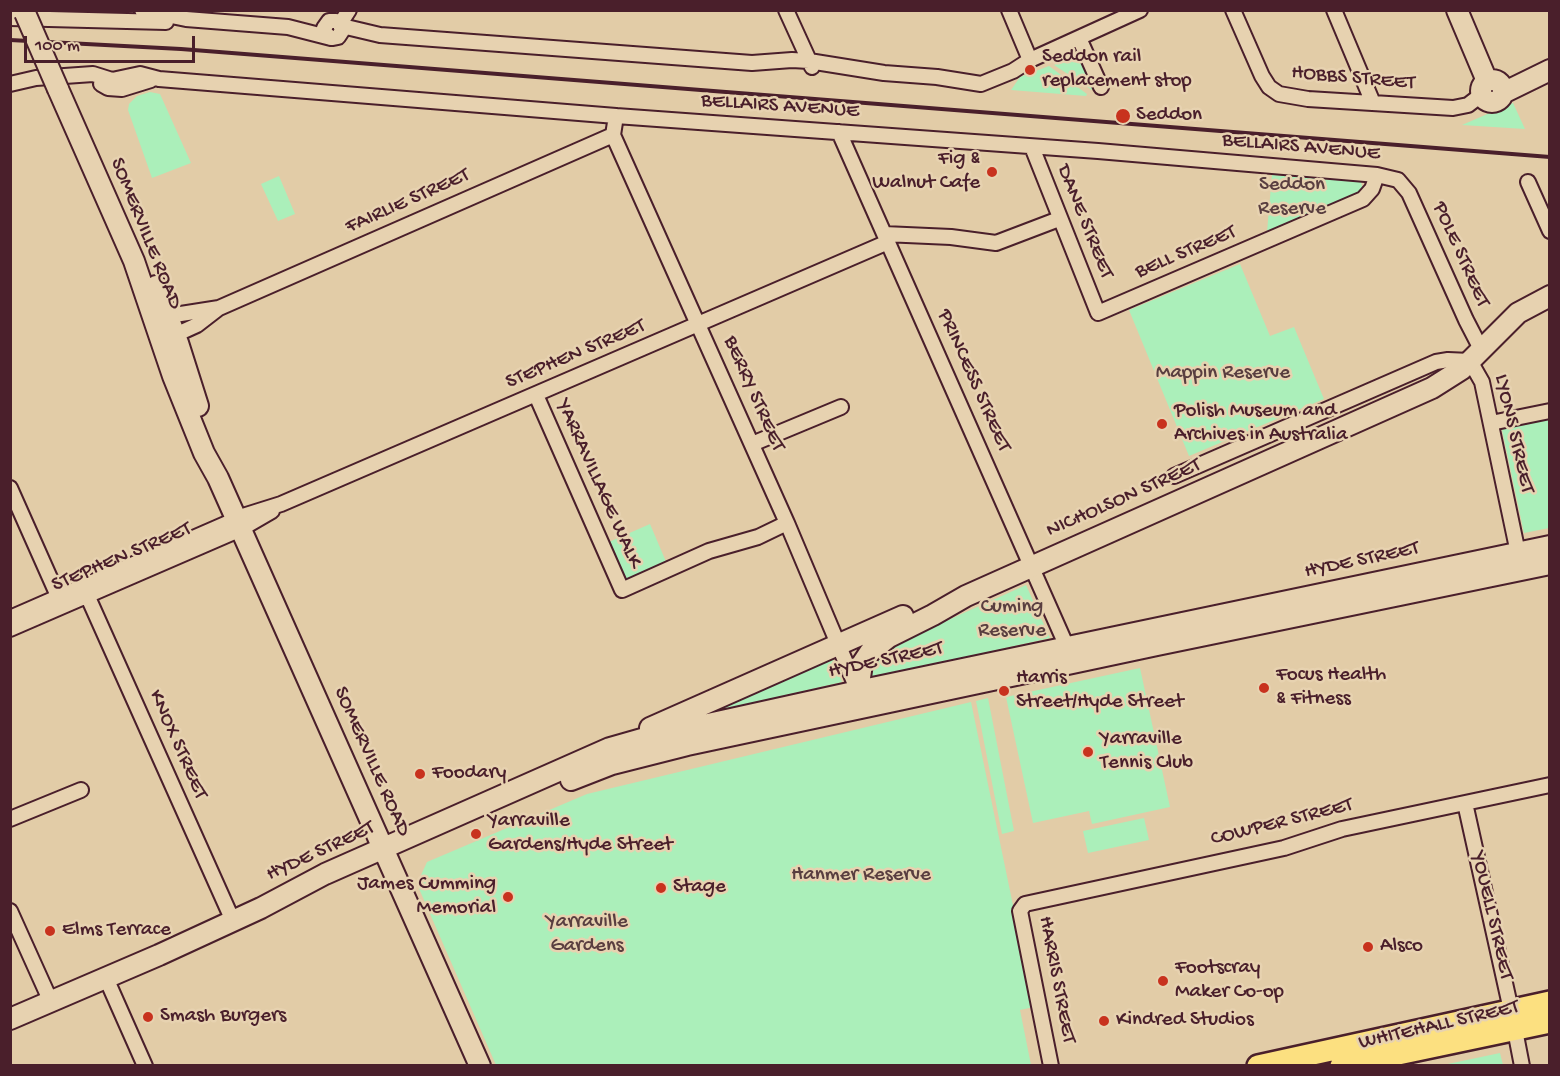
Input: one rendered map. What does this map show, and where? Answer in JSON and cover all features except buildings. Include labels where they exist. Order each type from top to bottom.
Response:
[{"type":"main road","name":"WHITEHALL STREET","points":[[1341,1065],[1513,1020],[1550,1002]]},
{"type":"main road","name":"WHITEHALL STREET","points":[[1258,1065],[1291,1062],[1513,1020],[1550,1022]]},
{"type":"street","points":[[142,10],[186,19],[288,27],[332,26],[380,34],[752,63],[773,68],[811,65],[840,73],[884,73],[985,83],[1140,10]]},
{"type":"street","points":[[332,26],[349,10]]},
{"type":"street","points":[[786,10],[811,65]]},
{"type":"street","points":[[1009,10],[1030,60]]},
{"type":"street","name":"HOBBS STREET","points":[[1233,10],[1262,76],[1274,91],[1285,95],[1308,99],[1453,108],[1468,105],[1493,88]]},
{"type":"street","points":[[1334,10],[1373,103]]},
{"type":"street","points":[[1457,10],[1493,88],[1550,70]]},
{"type":"street","points":[[26,13],[73,14],[133,22],[186,19]]},
{"type":"street","name":"SOMERVILLE ROAD","points":[[26,13],[68,84],[125,240],[176,324],[196,433],[239,524],[480,1065]]},
{"type":"street","points":[[1078,38],[1101,87]]},
{"type":"street","name":"BELLAIRS AVENUE","points":[[10,84],[36,78],[68,84],[96,74],[113,84],[138,74],[159,79],[616,116],[1098,151],[1377,175],[1398,180]]},
{"type":"street","points":[[612,135],[616,116]]},
{"type":"street","name":"PRINCESS STREET","points":[[839,132],[1071,655]]},
{"type":"street","name":"FAIRLIE STREET","points":[[176,324],[219,308],[612,135]]},
{"type":"street","name":"BERRY STREET","points":[[612,135],[842,648],[860,699]]},
{"type":"street","name":"DANE STREET","points":[[1032,147],[1098,313]]},
{"type":"street","name":"BELL STREET","points":[[1098,313],[1364,199],[1372,189],[1377,175]]},
{"type":"street","name":"POLE STREET","points":[[1398,180],[1409,193],[1470,331],[1475,355]]},
{"type":"street","points":[[1528,182],[1550,231]]},
{"type":"street","name":"STEPHEN STREET","points":[[10,629],[61,602],[281,504],[699,325],[886,238],[951,237],[996,243],[1059,219]]},
{"type":"street","name":"NICHOLSON STREET","points":[[860,699],[861,667],[868,654],[881,642],[961,598],[1422,393],[1445,381],[1518,313],[1550,296]]},
{"type":"street","points":[[1173,477],[1436,362],[1475,355]]},
{"type":"street","name":"LYONS STREET","points":[[1475,355],[1518,553]]},
{"type":"street","name":"YARRAVILLAGE WALK","points":[[536,395],[622,590],[709,551],[758,537],[787,523]]},
{"type":"street","points":[[752,444],[841,407]]},
{"type":"street","points":[[1491,423],[1550,411]]},
{"type":"street","points":[[10,488],[61,602]]},
{"type":"street","name":"HYDE STREET","points":[[1071,655],[1550,546]]},
{"type":"street","name":"HYDE STREET","points":[[387,855],[610,748],[645,738],[860,699],[1071,655],[1550,564]]},
{"type":"street","name":"KNOX STREET","points":[[86,591],[233,921]]},
{"type":"street","name":"NICHOLSON STREET","points":[[610,748],[842,648],[920,608],[961,598]]},
{"type":"street","name":"STEPHEN STREET","points":[[10,618],[61,602]]},
{"type":"street","points":[[842,648],[911,625]]},
{"type":"street","name":"HYDE STREET","points":[[10,1019],[233,921],[325,874],[387,855],[602,767],[860,699]]},
{"type":"street","name":"COWPER STREET","points":[[1025,904],[1284,848],[1342,829],[1550,785]]},
{"type":"street","points":[[10,819],[81,790]]},
{"type":"street","name":"YOUELL STREET","points":[[1465,803],[1522,1065]]},
{"type":"street","name":"HARRIS STREET","points":[[1025,904],[1020,911],[1052,1065]]},
{"type":"street","points":[[10,911],[51,1002]]},
{"type":"street","points":[[106,978],[145,1065]]},
{"type":"green space","points":[[1078,52],[1094,88],[1092,90],[1054,65]]},
{"type":"green space","points":[[1049,66],[1087,94],[1086,96],[1011,90],[1020,77]]},
{"type":"green space","points":[[150,92],[160,94],[191,163],[152,178],[128,110],[129,104],[137,96]]},
{"type":"green space","points":[[1513,103],[1525,129],[1462,125],[1499,109]]},
{"type":"green space","name":"Seddon Reserve","points":[[1272,175],[1361,182],[1363,190],[1267,232]]},
{"type":"green space","points":[[279,176],[295,214],[278,221],[261,184]]},
{"type":"green space","name":"Mappin Reserve","points":[[1240,264],[1270,336],[1294,327],[1324,399],[1189,456],[1129,310]]},
{"type":"green space","points":[[1549,415],[1549,528],[1524,533],[1501,425]]},
{"type":"green space","points":[[650,524],[667,564],[627,582],[609,542]]},
{"type":"green space","name":"Cuming Reserve","points":[[1026,585],[1050,638],[868,679],[877,652]]},
{"type":"green space","points":[[831,655],[842,682],[688,718]]},
{"type":"green space","name":"Yarraville Tennis Club","points":[[1140,668],[1170,807],[1092,824],[1089,811],[1033,823],[1006,697]]},
{"type":"green space","points":[[988,698],[1014,831],[1002,834],[976,701]]},
{"type":"green space","points":[[971,702],[1034,1007],[1020,1010],[1031,1065],[496,1065],[417,884],[427,862],[587,794]]},
{"type":"green space","points":[[1144,818],[1149,840],[1088,853],[1083,831]]},
{"type":"green space","points":[[1500,1053],[1503,1065],[1443,1065]]},
{"type":"railway","points":[[10,40],[181,49],[1550,157]]},
{"type":"place","name":"Seddon rail replacement stop","points":[[1030,70]]},
{"type":"place","name":"Seddon","points":[[1123,116]]},
{"type":"place","name":"Fig & Walnut Cafe","points":[[992,172]]},
{"type":"place","name":"Polish Museum and Archives in Australia","points":[[1162,424]]},
{"type":"place","name":"Focus Health & Fitness","points":[[1264,688]]},
{"type":"place","name":"Harris Street/Hyde Street","points":[[1004,691]]},
{"type":"place","name":"Yarraville Tennis Club","points":[[1088,752]]},
{"type":"place","name":"Foodary","points":[[420,774]]},
{"type":"place","name":"Yarraville Gardens/Hyde Street","points":[[476,834]]},
{"type":"place","name":"Stage","points":[[661,888]]},
{"type":"place","name":"James Cumming Memorial","points":[[508,897]]},
{"type":"place","name":"Elms Terrace","points":[[50,931]]},
{"type":"place","name":"Alsco","points":[[1368,947]]},
{"type":"place","name":"Footscray Maker Co-op","points":[[1163,981]]},
{"type":"place","name":"Smash Burgers","points":[[148,1017]]},
{"type":"place","name":"Kindred Studios","points":[[1104,1021]]},
{"type":"park label","name":"Hanmer Reserve","points":[[861,876]]},
{"type":"park label","name":"Yarraville Gardens","points":[[587,935]]}]
